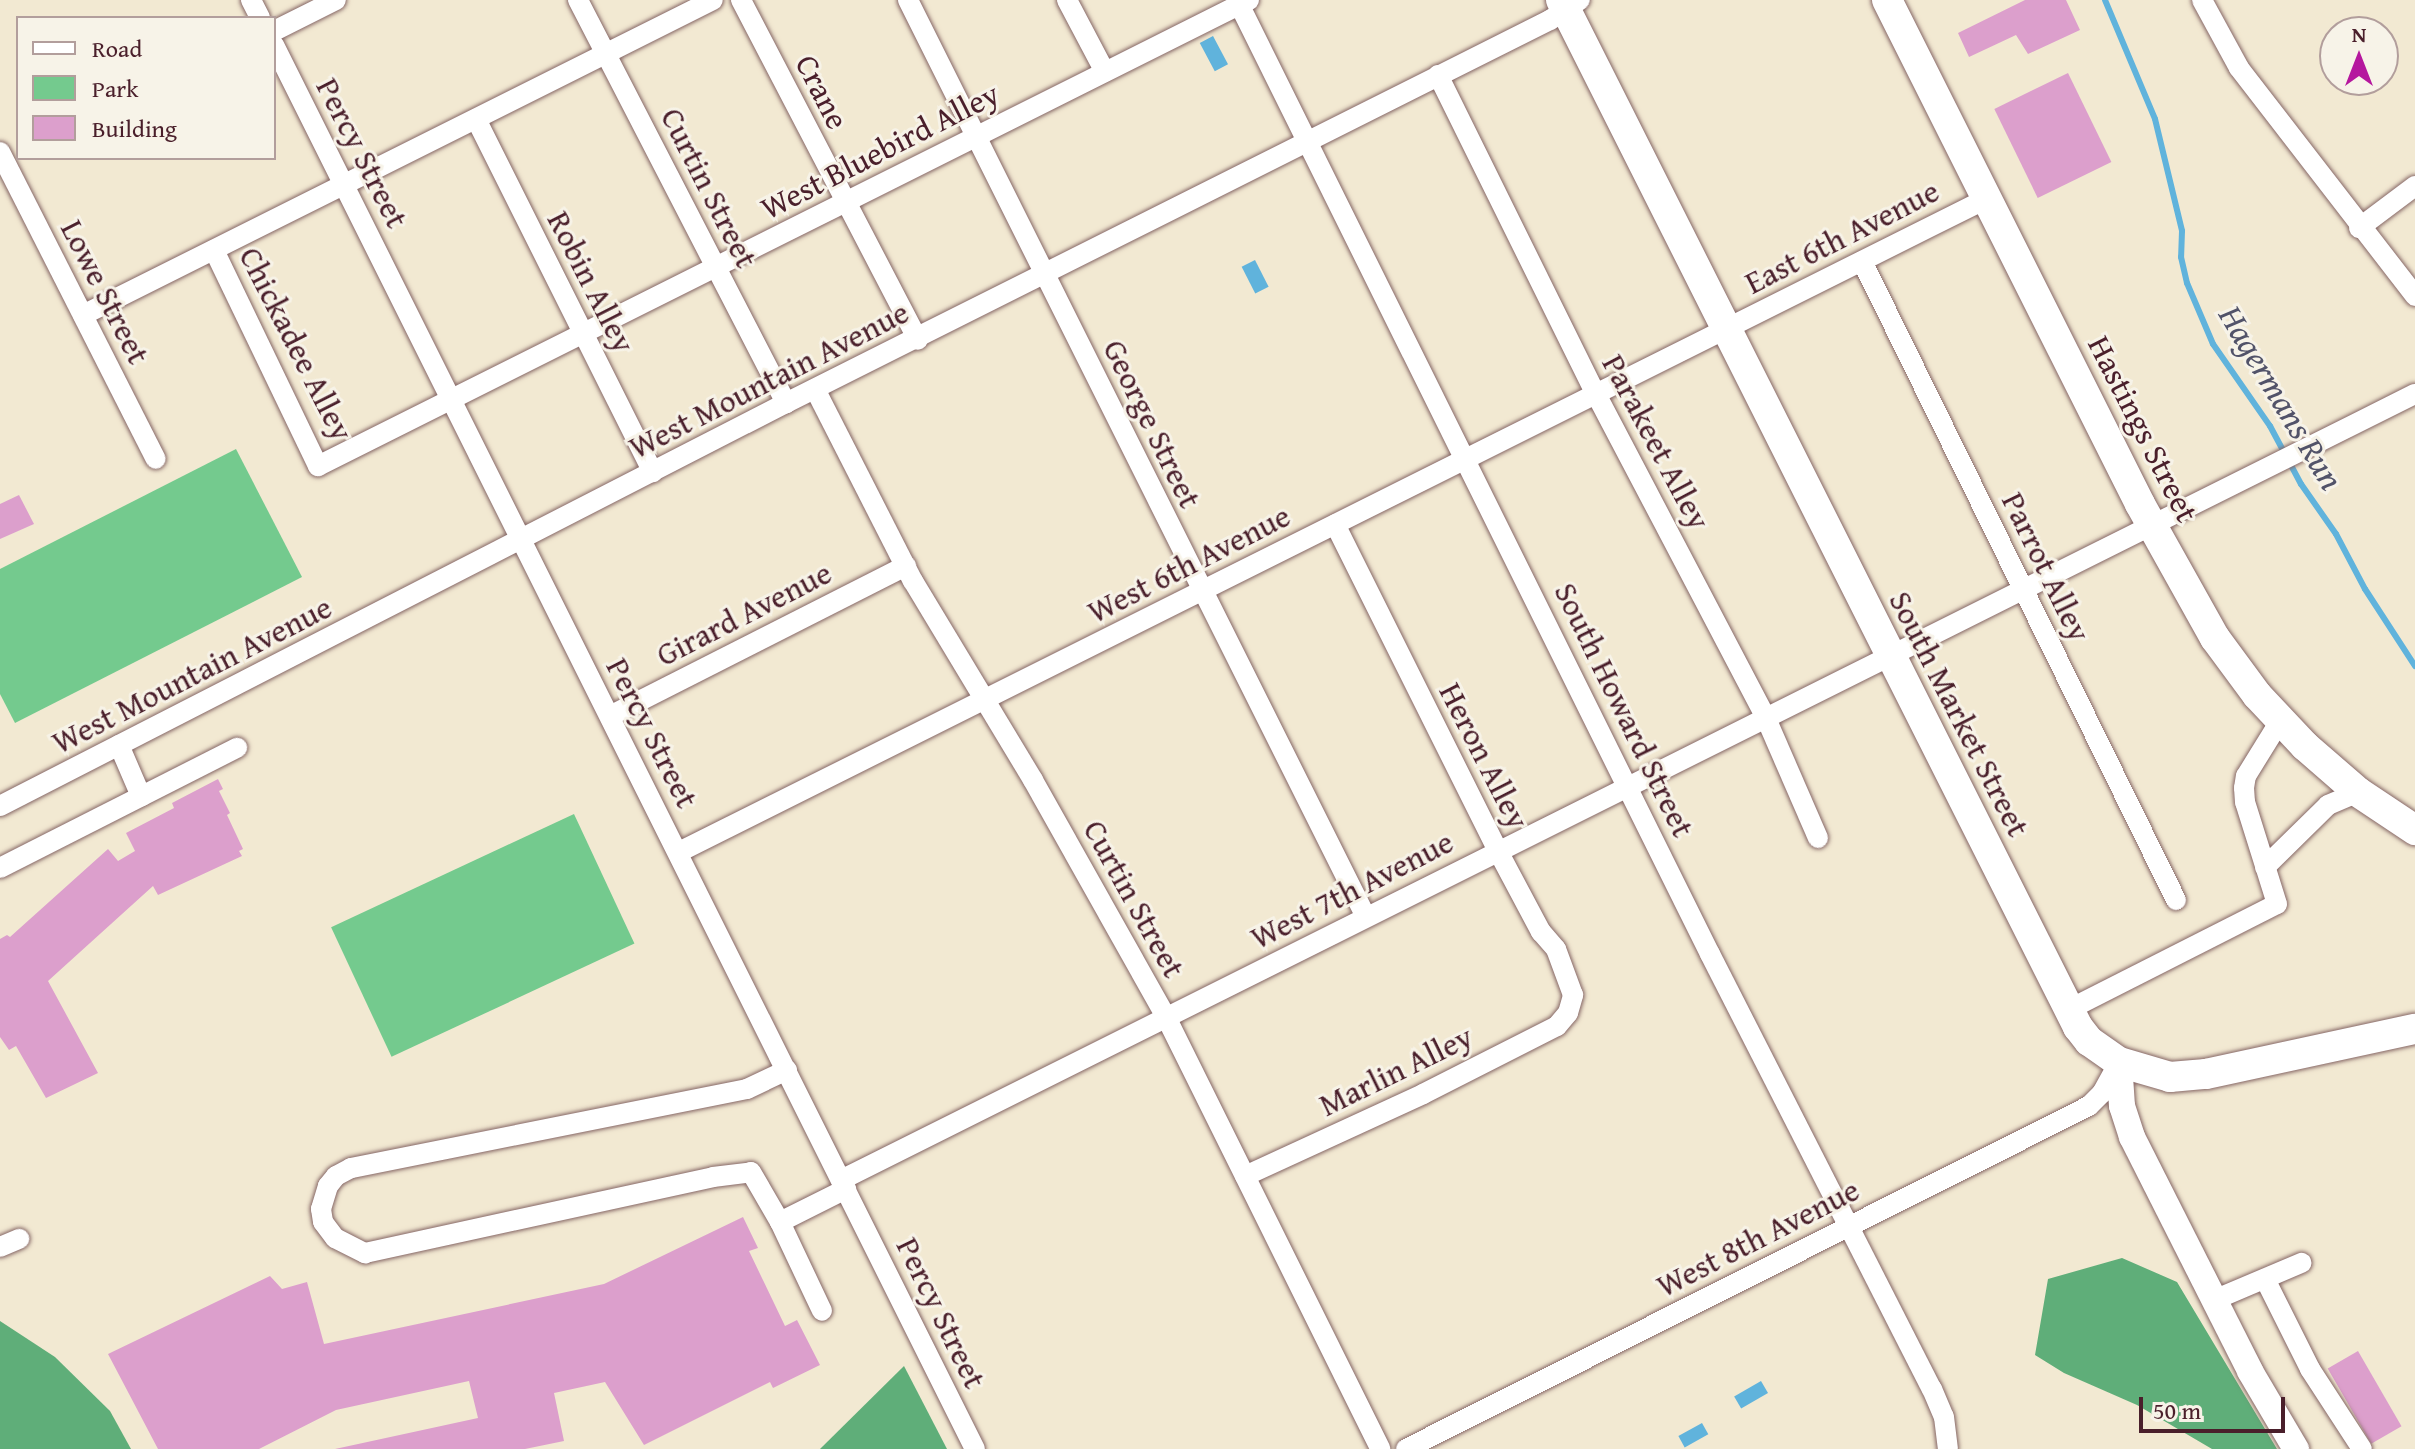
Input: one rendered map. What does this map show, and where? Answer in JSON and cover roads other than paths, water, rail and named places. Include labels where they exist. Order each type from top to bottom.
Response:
[{"type":"highway","name":"Hastings Street","points":[[1887,0],[2151,525],[2215,638],[2280,721],[2358,792],[2415,830]]},
{"type":"highway","name":"South Market Street","points":[[1569,3],[1726,329],[2068,1010],[2089,1041],[2119,1062],[2152,1074],[2188,1076],[2415,1029]]},
{"type":"main road","points":[[2119,1062],[2122,1106],[2132,1137],[2214,1300],[2296,1449]]},
{"type":"street","points":[[276,30],[336,0]]},
{"type":"street","name":"Curtin Street","points":[[578,0],[786,403]]},
{"type":"street","points":[[83,315],[713,0]]},
{"type":"street","name":"Crane","points":[[741,0],[918,340]]},
{"type":"street","name":"George Street","points":[[908,0],[1366,917]]},
{"type":"street","points":[[1067,0],[1105,72]]},
{"type":"street","points":[[2202,0],[2239,68],[2359,228],[2415,296]]},
{"type":"street","name":"West Bluebird Alley","points":[[453,399],[1242,2]]},
{"type":"street","name":"South Howard Street","points":[[1242,2],[1306,141],[1932,1389],[1944,1417],[1948,1449]]},
{"type":"street","name":"West Mountain Avenue","points":[[0,806],[786,403],[918,340],[1438,75],[1569,3]]},
{"type":"street","name":"Percy Street","points":[[276,49],[975,1449]]},
{"type":"street","name":"Parakeet Alley","points":[[1438,75],[1596,394],[1765,716],[1818,838]]},
{"type":"street","name":"Robin Alley","points":[[476,119],[653,472]]},
{"type":"street","name":"Lowe Street","points":[[7,161],[156,459]]},
{"type":"street","points":[[2359,228],[2415,186]]},
{"type":"street","name":"East 6th Avenue","points":[[1726,329],[1986,199]]},
{"type":"street","name":"Chickadee Alley","points":[[214,250],[318,466],[453,399]]},
{"type":"street","name":"Parrot Alley","points":[[1862,261],[2176,900]]},
{"type":"street","name":"West 6th Avenue","points":[[679,852],[1726,329]]},
{"type":"street","name":"Curtin Street","points":[[815,389],[906,566],[1033,780],[1166,1017],[1380,1449]]},
{"type":"street","name":"West 7th Avenue","points":[[780,1222],[844,1184],[1166,1017],[2415,394]]},
{"type":"street","name":"Heron Alley","points":[[1335,524],[1498,851],[1570,979],[1573,995],[1568,1013]]},
{"type":"street","name":"Girard Avenue","points":[[610,716],[906,566]]},
{"type":"street","points":[[2068,1010],[2277,904],[2244,788],[2246,776],[2280,721]]},
{"type":"street","points":[[119,745],[141,796]]},
{"type":"street","points":[[0,868],[237,748]]},
{"type":"street","points":[[2265,867],[2328,805],[2358,792]]},
{"type":"street","name":"Marlin Alley","points":[[1245,1176],[1423,1094],[1557,1026],[1568,1013]]},
{"type":"street","name":"West 8th Avenue","points":[[1406,1449],[2089,1106],[2102,1093],[2119,1062]]},
{"type":"street","points":[[787,1070],[747,1089],[351,1168],[336,1176],[328,1186],[321,1209],[323,1222],[335,1238],[365,1253],[713,1177],[751,1172],[780,1222],[822,1311]]},
{"type":"street","points":[[2214,1300],[2301,1263]]},
{"type":"street","points":[[2265,1279],[2310,1369],[2362,1449]]},
{"type":"water","points":[[1213,36],[1228,64],[1215,71],[1200,43]]},
{"type":"water","points":[[1255,260],[1269,287],[1255,294],[1242,267]]},
{"type":"water","points":[[1761,1381],[1768,1393],[1741,1409],[1734,1396]]},
{"type":"water","points":[[1702,1423],[1708,1434],[1685,1447],[1678,1436]]},
{"type":"waterway","name":"Hagermans Run","points":[[2105,0],[2155,119],[2182,231],[2181,257],[2187,283],[2213,344],[2270,426],[2301,484],[2336,534],[2365,589],[2415,666]]}]
